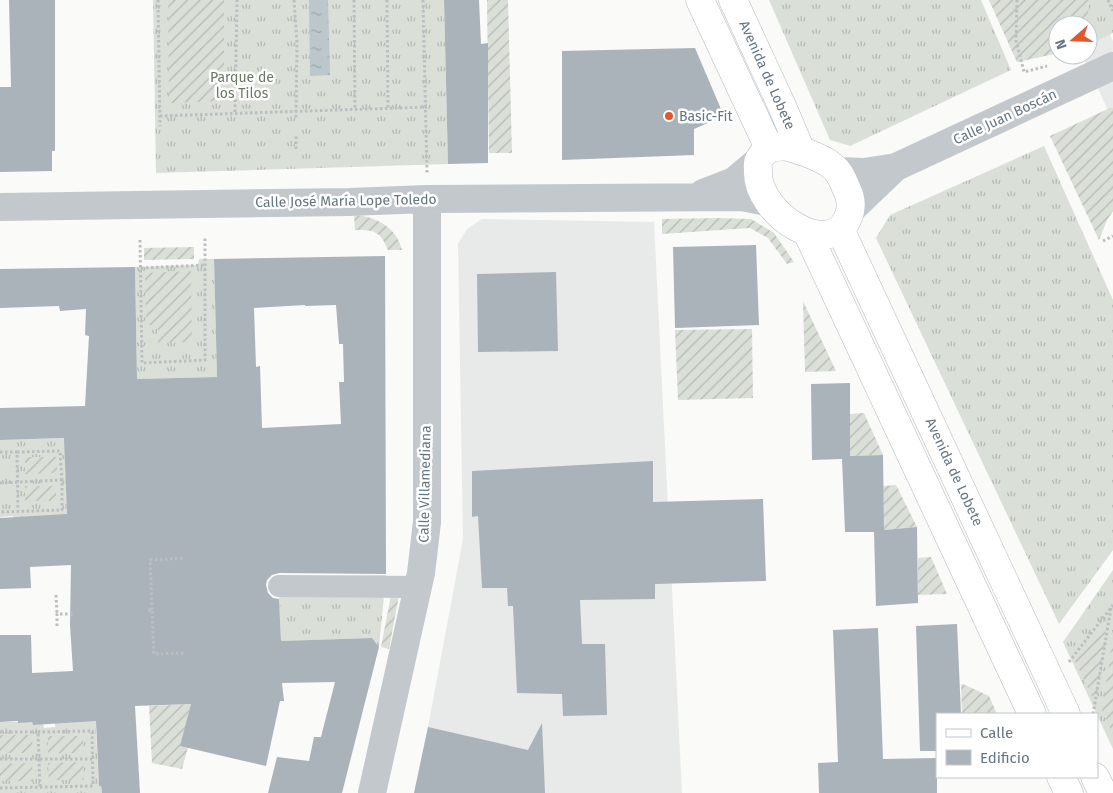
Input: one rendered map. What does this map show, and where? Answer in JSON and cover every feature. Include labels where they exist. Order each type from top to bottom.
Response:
[{"type":"main road","name":"Avenida de Lobete","points":[[700,0],[764,154]]},
{"type":"main road","name":"Avenida de Lobete","points":[[733,0],[801,150]]},
{"type":"main road","points":[[784,146],[801,150],[820,159],[838,172],[851,197],[846,220],[824,236],[807,232],[777,213],[768,202],[758,179],[764,154],[784,146]]},
{"type":"main road","name":"Avenida de Lobete","points":[[846,220],[1066,713]]},
{"type":"main road","points":[[807,232],[1032,713]]},
{"type":"main road","points":[[1062,778],[1069,793]]},
{"type":"main road","points":[[1095,778],[1102,793]]},
{"type":"street","name":"Calle Juan Boscán","points":[[838,172],[864,172],[896,167],[1113,66]]},
{"type":"street","name":"Calle José María Lope Toledo","points":[[692,197],[734,181],[764,154]]},
{"type":"street","name":"Calle Juan Boscán","points":[[846,220],[896,167]]},
{"type":"street","name":"Calle José María Lope Toledo","points":[[0,207],[427,199],[692,197],[742,197],[768,202]]},
{"type":"street","name":"Calle Villamediana","points":[[372,793],[423,565],[427,522],[427,199]]},
{"type":"street","points":[[279,586],[418,587]]},
{"type":"path","points":[[158,0],[160,126]]},
{"type":"path","points":[[236,112],[237,0]]},
{"type":"path","points":[[294,0],[297,42],[296,118]]},
{"type":"path","points":[[354,0],[355,110]]},
{"type":"path","points":[[387,0],[388,109]]},
{"type":"path","points":[[423,0],[427,199]]},
{"type":"path","points":[[1017,0],[1016,41],[1024,72],[1049,65]]},
{"type":"path","points":[[1108,0],[1113,11]]},
{"type":"path","points":[[160,116],[426,107]]},
{"type":"path","points":[[296,134],[296,149]]},
{"type":"path","points":[[1103,241],[1113,236]]},
{"type":"path","points":[[140,240],[142,363],[205,360],[205,238]]},
{"type":"path","points":[[141,268],[206,265]]},
{"type":"path","points":[[0,452],[60,451],[62,480],[62,510],[0,512]]},
{"type":"path","points":[[17,452],[18,511]]},
{"type":"path","points":[[0,483],[62,480]]},
{"type":"path","points":[[183,558],[150,560],[150,610],[154,654],[185,653]]},
{"type":"path","points":[[56,595],[57,626]]},
{"type":"path","points":[[1053,685],[1112,606]]},
{"type":"path","points":[[1093,713],[1112,606]]},
{"type":"path","points":[[57,614],[73,614]]},
{"type":"path","points":[[0,732],[92,731],[93,786],[0,788]]},
{"type":"path","points":[[38,732],[40,787]]},
{"type":"path","points":[[0,759],[92,759]]},
{"type":"shaded area","points":[[1094,0],[1113,41],[1113,121],[1087,65],[1098,65],[1098,15],[1090,15]]},
{"type":"shaded area","points":[[482,219],[654,222],[682,793],[414,793],[463,539],[458,244],[467,229]]},
{"type":"green space","name":"Parque de los Tilos","points":[[153,0],[444,0],[448,164],[156,173]]},
{"type":"green space","points":[[168,0],[224,0],[224,101],[169,103]]},
{"type":"green space","points":[[487,0],[508,0],[512,153],[489,153]]},
{"type":"green space","points":[[769,0],[981,0],[1011,70],[850,146],[830,140]]},
{"type":"green space","points":[[989,0],[1113,0],[1113,33],[1098,40],[1098,15],[1048,15],[1048,55],[1017,62]]},
{"type":"green space","points":[[989,0],[1090,0],[1088,15],[1048,15],[1048,55],[1017,62]]},
{"type":"green space","points":[[1113,108],[1113,211],[1099,240],[1050,136]]},
{"type":"green space","points":[[1044,146],[1113,300],[1113,550],[1059,624],[876,238],[890,215]]},
{"type":"green space","points":[[354,215],[370,218],[384,225],[395,235],[402,250],[388,250],[379,235],[372,231],[355,230]]},
{"type":"green space","points":[[662,219],[751,219],[774,233],[794,262],[787,264],[768,238],[750,228],[662,234]]},
{"type":"green space","points":[[194,247],[194,259],[144,260],[144,248]]},
{"type":"green space","points":[[199,259],[214,259],[217,377],[137,379],[135,267],[198,265]]},
{"type":"green space","points":[[191,271],[192,342],[158,343],[158,325],[146,325],[145,273]]},
{"type":"green space","points":[[803,301],[836,371],[805,372]]},
{"type":"green space","points":[[752,329],[753,398],[678,400],[675,330]]},
{"type":"green space","points":[[864,413],[883,455],[850,456],[850,414]]},
{"type":"green space","points":[[69,438],[65,450],[67,517],[14,520],[13,516],[1,517],[0,524],[0,440]]},
{"type":"green space","points":[[25,457],[57,457],[57,473],[25,474]]},
{"type":"green space","points":[[896,485],[917,527],[884,530],[883,486]]},
{"type":"green space","points":[[25,486],[56,486],[56,501],[25,501]]},
{"type":"green space","points":[[931,557],[947,594],[918,595],[918,558]]},
{"type":"green space","points":[[1113,570],[1113,749],[1098,713],[1096,713],[1063,642]]},
{"type":"green space","points":[[386,575],[379,647],[372,638],[281,641],[278,576]]},
{"type":"green space","points":[[392,590],[400,590],[389,649],[381,647]]},
{"type":"green space","points":[[1107,618],[1096,705],[1075,661]]},
{"type":"green space","points":[[1113,637],[1113,734],[1102,711]]},
{"type":"green space","points":[[963,684],[989,696],[997,713],[962,713],[961,685]]},
{"type":"green space","points":[[191,704],[181,745],[188,747],[182,769],[152,763],[149,706]]},
{"type":"green space","points":[[99,717],[96,730],[99,786],[101,786],[102,793],[0,793],[0,722],[32,722],[33,725],[43,724],[44,728],[55,727],[55,723]]},
{"type":"green space","points":[[0,735],[32,735],[33,753],[0,753]]},
{"type":"green space","points":[[48,736],[83,736],[84,753],[48,753]]},
{"type":"green space","points":[[83,762],[84,780],[49,780],[48,763]]},
{"type":"green space","points":[[32,763],[33,781],[0,781],[0,764]]},
{"type":"water","points":[[309,0],[328,0],[330,75],[310,76]]},
{"type":"building","points":[[9,0],[55,0],[55,151],[52,151],[52,171],[0,172],[0,87],[11,87]]},
{"type":"building","points":[[444,0],[479,0],[481,44],[488,43],[488,163],[448,164]]},
{"type":"building","points":[[695,48],[724,116],[694,129],[694,155],[562,160],[562,51]]},
{"type":"building","points":[[756,245],[759,325],[675,328],[673,247]]},
{"type":"building","points":[[385,256],[386,574],[279,573],[272,575],[267,580],[266,585],[268,593],[273,598],[279,599],[281,641],[372,638],[379,647],[342,793],[268,793],[277,757],[309,761],[314,737],[321,737],[335,682],[282,683],[284,701],[280,701],[266,766],[180,746],[191,704],[135,706],[140,793],[102,793],[101,786],[99,786],[96,721],[33,725],[32,722],[0,722],[0,635],[31,635],[32,673],[73,671],[70,625],[71,565],[30,567],[31,588],[0,589],[0,518],[67,514],[64,438],[0,440],[0,408],[85,406],[89,336],[85,335],[86,309],[60,311],[59,306],[0,308],[0,269],[135,267],[137,379],[217,377],[214,259]],"holes":[[[336,305],[339,344],[343,344],[344,382],[339,382],[341,424],[262,428],[260,366],[256,367],[254,308]]]},
{"type":"building","points":[[556,272],[558,351],[478,352],[477,274]]},
{"type":"building","points":[[850,383],[850,456],[883,455],[884,530],[917,527],[918,603],[876,606],[874,532],[845,532],[842,459],[812,460],[811,384]]},
{"type":"building","points":[[653,461],[653,502],[763,499],[766,581],[655,584],[655,599],[580,600],[582,644],[605,644],[607,715],[563,716],[562,694],[517,693],[513,606],[508,606],[507,588],[482,588],[478,516],[472,517],[472,471]]},
{"type":"building","points":[[957,624],[961,713],[936,713],[936,751],[920,751],[916,626]]},
{"type":"building","points":[[878,628],[883,759],[936,758],[937,793],[819,793],[818,763],[838,762],[833,630]]},
{"type":"building","points":[[542,723],[545,793],[414,793],[428,727],[528,750]]},
{"type":"place","name":"Basic-Fit","points":[[669,116]]}]
